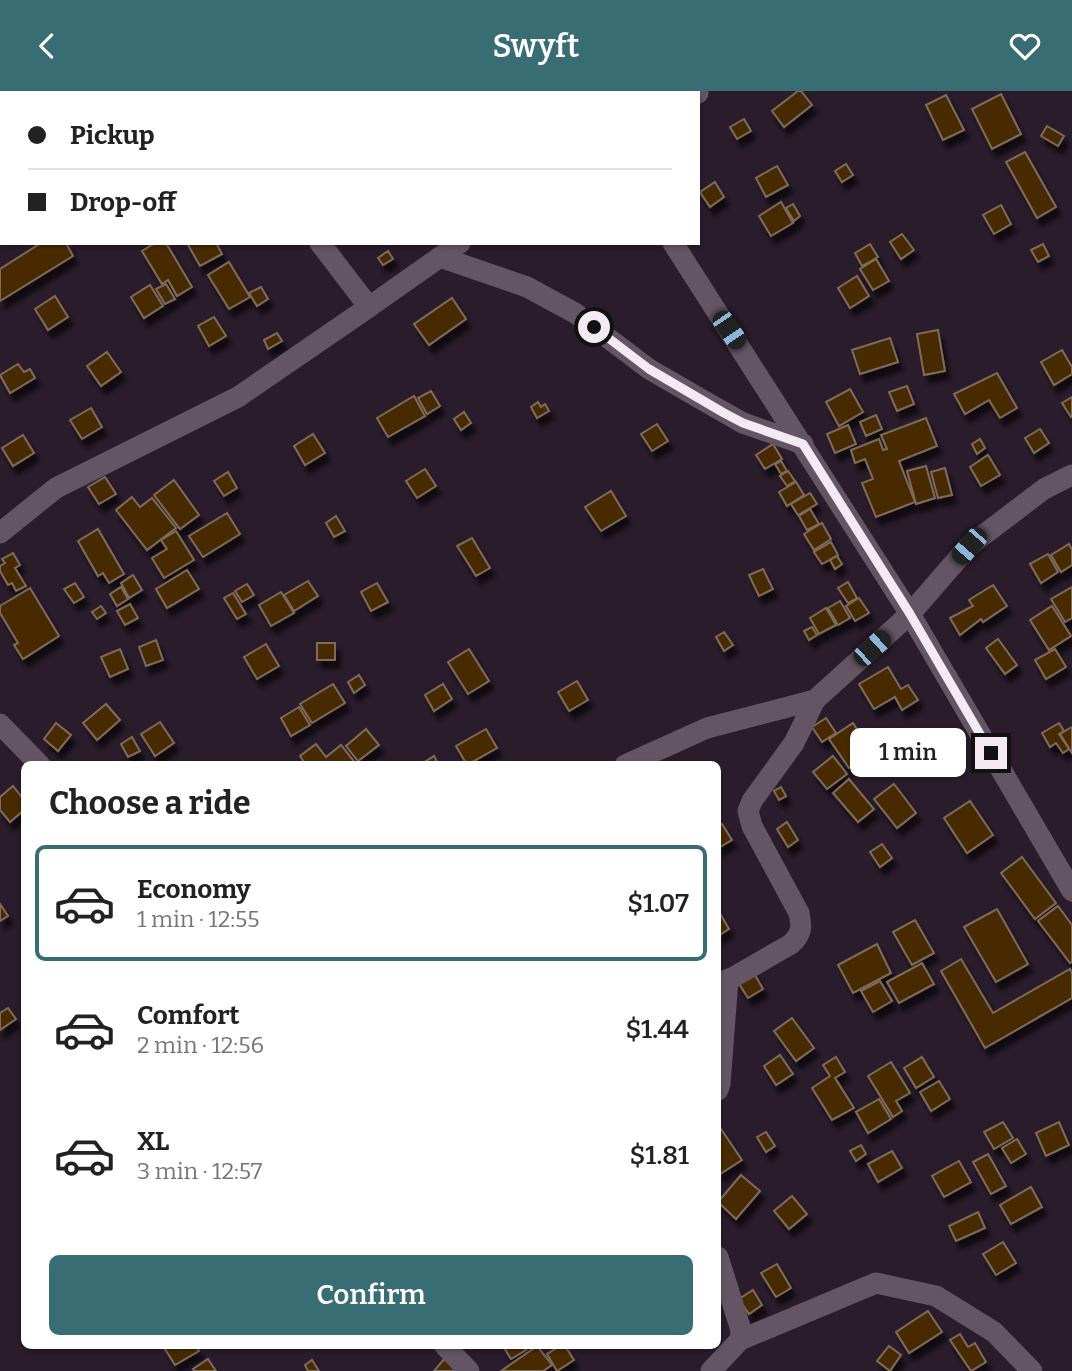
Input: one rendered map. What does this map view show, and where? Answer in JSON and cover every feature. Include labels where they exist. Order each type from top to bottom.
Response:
[{"type":"street","points":[[322,245],[369,307]]},
{"type":"street","points":[[0,533],[56,488],[238,397],[457,245]]},
{"type":"street","points":[[674,245],[910,614],[1072,891]]},
{"type":"street","points":[[440,257],[527,287],[575,313],[649,369],[706,402],[743,423],[803,444]]},
{"type":"street","points":[[721,1050],[723,982],[791,944],[802,927],[799,913],[752,826],[748,811],[752,801],[794,743],[815,700],[910,614],[969,546],[1044,489],[1072,475]]},
{"type":"street","points":[[634,761],[707,727],[815,700]]},
{"type":"street","points":[[0,724],[36,761]]},
{"type":"street","points":[[721,1266],[738,1318],[740,1340]]},
{"type":"street","points":[[710,1371],[740,1340],[876,1283],[936,1296],[994,1332],[1032,1371]]},
{"type":"street","points":[[448,1349],[470,1371]]},
{"type":"building","points":[[801,91],[812,105],[784,127],[772,111]]},
{"type":"building","points":[[1001,94],[1021,134],[992,149],[972,109]]},
{"type":"building","points":[[946,95],[964,130],[943,140],[926,105]]},
{"type":"building","points":[[744,119],[751,131],[737,139],[730,127]]},
{"type":"building","points":[[1047,126],[1064,136],[1058,146],[1041,136]]},
{"type":"building","points":[[1025,152],[1056,207],[1037,218],[1006,162]]},
{"type":"building","points":[[846,164],[853,175],[842,182],[835,171]]},
{"type":"building","points":[[777,166],[788,185],[766,197],[756,178]]},
{"type":"building","points":[[715,182],[724,197],[710,207],[700,192]]},
{"type":"building","points":[[781,202],[793,223],[771,236],[759,216]]},
{"type":"building","points":[[793,204],[800,216],[794,221],[786,208]]},
{"type":"building","points":[[1001,205],[1011,224],[994,234],[983,215]]},
{"type":"building","points":[[902,234],[914,250],[901,259],[890,242]]},
{"type":"building","points":[[870,244],[878,257],[862,266],[855,253]]},
{"type":"building","points":[[1043,244],[1049,256],[1038,262],[1031,250]]},
{"type":"building","points":[[38,245],[67,245],[73,256],[0,301],[0,269]]},
{"type":"building","points":[[152,245],[167,245],[192,287],[177,296],[168,280],[162,284],[142,251]]},
{"type":"building","points":[[188,245],[217,245],[222,254],[200,266]]},
{"type":"building","points":[[388,251],[393,259],[383,265],[378,258]]},
{"type":"building","points":[[876,259],[889,281],[873,290],[860,269]]},
{"type":"building","points":[[229,262],[250,297],[229,309],[208,275]]},
{"type":"building","points":[[857,276],[869,296],[850,308],[838,288]]},
{"type":"building","points":[[166,284],[175,299],[165,304],[156,289]]},
{"type":"building","points":[[150,285],[163,306],[144,318],[131,297]]},
{"type":"building","points":[[261,287],[268,299],[257,306],[249,293]]},
{"type":"building","points":[[55,296],[68,317],[48,330],[35,309]]},
{"type":"building","points":[[452,298],[466,319],[429,345],[414,324]]},
{"type":"building","points":[[214,317],[226,336],[209,346],[198,326]]},
{"type":"building","points":[[938,330],[945,371],[924,375],[917,334]]},
{"type":"building","points":[[277,333],[282,341],[268,349],[264,340]]},
{"type":"building","points":[[890,338],[898,362],[860,374],[852,350]]},
{"type":"building","points":[[1062,350],[1072,367],[1072,374],[1054,385],[1041,362]]},
{"type":"building","points":[[107,352],[121,372],[101,386],[87,366]]},
{"type":"building","points":[[18,364],[24,372],[30,369],[35,378],[10,393],[0,375]]},
{"type":"building","points":[[997,373],[1017,408],[1000,418],[989,400],[965,414],[954,394]]},
{"type":"building","points":[[907,386],[914,404],[897,411],[889,392]]},
{"type":"building","points":[[850,389],[863,412],[839,426],[826,402]]},
{"type":"building","points":[[431,391],[440,406],[427,414],[418,398]]},
{"type":"building","points":[[414,396],[425,416],[388,437],[377,418]]},
{"type":"building","points":[[1072,397],[1072,416],[1071,417],[1062,403]]},
{"type":"building","points":[[538,402],[541,407],[545,404],[549,411],[537,418],[531,407]]},
{"type":"building","points":[[91,408],[102,427],[82,439],[70,420]]},
{"type":"building","points":[[464,412],[471,423],[461,430],[454,419]]},
{"type":"building","points":[[876,415],[882,429],[866,436],[860,422]]},
{"type":"building","points":[[926,418],[937,446],[899,461],[915,502],[876,517],[862,483],[873,479],[865,459],[855,463],[851,450],[879,439],[883,450],[887,449],[881,435]]},
{"type":"building","points":[[657,424],[668,441],[652,451],[641,434]]},
{"type":"building","points":[[848,425],[856,444],[835,453],[827,434]]},
{"type":"building","points":[[1040,429],[1049,443],[1034,453],[1025,438]]},
{"type":"building","points":[[313,434],[325,453],[305,465],[294,446]]},
{"type":"building","points":[[23,435],[34,453],[13,466],[2,448]]},
{"type":"building","points":[[980,439],[985,448],[977,454],[972,444]]},
{"type":"building","points":[[773,444],[782,459],[765,469],[756,455]]},
{"type":"building","points":[[988,455],[1000,475],[981,486],[970,467]]},
{"type":"building","points":[[781,461],[787,471],[781,474],[775,464]]},
{"type":"building","points":[[926,466],[935,498],[916,504],[907,471]]},
{"type":"building","points":[[945,468],[952,495],[938,498],[931,472]]},
{"type":"building","points":[[425,469],[436,486],[417,498],[406,481]]},
{"type":"building","points":[[788,471],[795,481],[787,486],[780,476]]},
{"type":"building","points":[[228,472],[237,488],[224,496],[214,481]]},
{"type":"building","points":[[105,477],[116,494],[99,504],[88,487]]},
{"type":"building","points":[[174,480],[199,515],[180,529],[154,495]]},
{"type":"building","points":[[796,482],[804,495],[787,506],[779,492]]},
{"type":"building","points":[[611,491],[626,516],[601,531],[585,507]]},
{"type":"building","points":[[810,493],[817,504],[798,515],[791,504]]},
{"type":"building","points":[[132,497],[140,507],[152,498],[176,528],[147,550],[116,510]]},
{"type":"building","points":[[810,509],[819,524],[807,530],[799,516]]},
{"type":"building","points":[[227,513],[240,534],[203,557],[189,536]]},
{"type":"building","points":[[336,516],[345,531],[334,537],[326,523]]},
{"type":"building","points":[[822,523],[831,539],[814,550],[804,534]]},
{"type":"building","points":[[98,529],[124,574],[109,583],[103,573],[98,576],[78,541]]},
{"type":"building","points":[[176,531],[194,560],[164,578],[152,558],[167,549],[161,540]]},
{"type":"building","points":[[472,538],[490,568],[476,576],[457,546]]},
{"type":"building","points":[[831,542],[838,555],[822,564],[814,552]]},
{"type":"building","points":[[1069,544],[1072,550],[1072,565],[1061,572],[1051,555]]},
{"type":"building","points":[[13,553],[20,565],[15,568],[26,586],[16,591],[12,583],[8,585],[0,571],[0,566],[5,563],[2,559]]},
{"type":"building","points":[[1048,554],[1058,572],[1041,583],[1030,564]]},
{"type":"building","points":[[837,556],[842,564],[835,569],[830,560]]},
{"type":"building","points":[[763,569],[773,589],[759,596],[749,575]]},
{"type":"building","points":[[187,570],[199,589],[167,608],[156,589]]},
{"type":"building","points":[[133,575],[142,590],[129,598],[121,583]]},
{"type":"building","points":[[308,581],[318,596],[294,611],[284,595]]},
{"type":"building","points":[[848,582],[857,598],[848,603],[838,588]]},
{"type":"building","points":[[75,583],[84,597],[74,603],[64,589]]},
{"type":"building","points":[[377,583],[388,602],[371,611],[361,592]]},
{"type":"building","points":[[247,584],[254,595],[242,602],[235,591]]},
{"type":"building","points":[[993,585],[1007,606],[983,622],[981,619],[960,635],[950,618],[973,606],[969,600]]},
{"type":"building","points":[[121,587],[128,599],[117,606],[110,594]]},
{"type":"building","points":[[1072,587],[1072,618],[1065,622],[1051,599]]},
{"type":"building","points":[[30,588],[59,636],[23,659],[14,645],[18,643],[0,613],[0,606]]},
{"type":"building","points":[[281,592],[294,613],[271,626],[259,605]]},
{"type":"building","points":[[233,593],[246,614],[237,619],[224,598]]},
{"type":"building","points":[[859,598],[869,613],[855,621],[846,606]]},
{"type":"building","points":[[840,601],[850,618],[838,625],[828,608]]},
{"type":"building","points":[[130,604],[138,618],[125,625],[117,611]]},
{"type":"building","points":[[101,606],[106,613],[97,619],[92,612]]},
{"type":"building","points":[[1052,606],[1071,636],[1049,650],[1030,620]]},
{"type":"building","points":[[826,608],[836,625],[819,634],[810,618]]},
{"type":"building","points":[[812,627],[817,635],[809,640],[804,631]]},
{"type":"building","points":[[724,632],[733,645],[724,651],[716,637]]},
{"type":"building","points":[[998,639],[1017,665],[1005,674],[986,648]]},
{"type":"building","points":[[156,640],[163,660],[146,666],[139,647]]},
{"type":"building","points":[[317,643],[335,643],[335,660],[317,660]]},
{"type":"building","points":[[266,644],[279,666],[257,679],[244,657]]},
{"type":"building","points":[[120,649],[128,669],[110,677],[101,657]]},
{"type":"building","points":[[469,649],[489,681],[468,694],[448,662]]},
{"type":"building","points":[[1055,649],[1066,667],[1046,679],[1035,660]]},
{"type":"building","points":[[888,667],[901,689],[908,685],[918,700],[902,710],[895,697],[874,709],[859,684]]},
{"type":"building","points":[[359,675],[365,685],[354,693],[348,682]]},
{"type":"building","points":[[577,681],[588,700],[569,711],[558,692]]},
{"type":"building","points":[[333,684],[345,703],[312,723],[300,704]]},
{"type":"building","points":[[443,684],[452,699],[434,711],[425,695]]},
{"type":"building","points":[[106,704],[120,720],[97,740],[83,723]]},
{"type":"building","points":[[299,707],[310,725],[291,736],[281,718]]},
{"type":"building","points":[[826,718],[836,733],[822,742],[812,727]]},
{"type":"building","points":[[160,722],[174,743],[155,756],[141,734]]},
{"type":"building","points":[[56,723],[71,735],[58,751],[44,739]]},
{"type":"building","points":[[853,723],[862,737],[859,740],[869,755],[849,768],[829,739]]},
{"type":"building","points":[[1059,723],[1064,731],[1059,734],[1069,749],[1063,753],[1056,743],[1050,747],[1042,733]]},
{"type":"building","points":[[1072,727],[1072,753],[1060,734]]},
{"type":"building","points":[[366,729],[379,745],[358,761],[346,746]]},
{"type":"building","points":[[486,729],[497,748],[474,761],[465,761],[456,746]]},
{"type":"building","points":[[132,737],[140,751],[128,757],[121,744]]},
{"type":"building","points":[[316,744],[326,757],[341,745],[354,761],[303,761],[300,756]]},
{"type":"building","points":[[833,756],[847,774],[827,789],[813,772]]},
{"type":"building","points":[[849,779],[874,809],[858,822],[833,793]]},
{"type":"building","points":[[894,784],[916,813],[897,828],[874,799]]},
{"type":"building","points":[[13,786],[21,796],[21,813],[10,822],[0,810],[0,797]]},
{"type":"building","points":[[781,787],[786,796],[779,800],[774,791]]},
{"type":"building","points":[[970,801],[993,835],[967,853],[944,818]]},
{"type":"building","points":[[787,822],[798,840],[788,847],[777,829]]},
{"type":"building","points":[[721,824],[732,840],[721,846]]},
{"type":"building","points":[[882,844],[892,858],[880,867],[870,852]]},
{"type":"building","points":[[1022,857],[1056,903],[1035,919],[1001,873]]},
{"type":"building","points":[[0,904],[8,916],[0,921]]},
{"type":"building","points":[[1058,906],[1072,925],[1070,963],[1038,921]]},
{"type":"building","points":[[997,909],[1028,964],[996,982],[964,927]]},
{"type":"building","points":[[721,915],[729,929],[721,934]]},
{"type":"building","points":[[915,920],[934,953],[912,965],[893,932]]},
{"type":"building","points":[[877,944],[891,973],[853,993],[838,965]]},
{"type":"building","points":[[961,959],[993,1013],[1070,969],[1072,998],[985,1048],[941,971]]},
{"type":"building","points":[[922,963],[934,984],[899,1003],[887,982]]},
{"type":"building","points":[[752,970],[763,989],[748,998],[736,979]]},
{"type":"building","points":[[880,981],[892,1001],[873,1012],[861,991]]},
{"type":"building","points":[[8,1008],[16,1019],[0,1030],[0,1013]]},
{"type":"building","points":[[792,1018],[814,1048],[796,1061],[774,1031]]},
{"type":"building","points":[[780,1055],[793,1074],[776,1085],[764,1066]]},
{"type":"building","points":[[836,1057],[845,1072],[835,1078],[854,1108],[832,1120],[812,1088],[830,1076],[823,1065]]},
{"type":"building","points":[[922,1057],[934,1077],[916,1088],[904,1068]]},
{"type":"building","points":[[891,1062],[910,1093],[896,1101],[902,1111],[893,1117],[868,1076]]},
{"type":"building","points":[[939,1081],[950,1099],[931,1111],[920,1092]]},
{"type":"building","points":[[879,1099],[891,1119],[868,1133],[856,1112]]},
{"type":"building","points":[[1003,1122],[1013,1138],[994,1149],[984,1132]]},
{"type":"building","points":[[1059,1122],[1069,1145],[1046,1156],[1036,1133]]},
{"type":"building","points":[[721,1129],[742,1160],[721,1173]]},
{"type":"building","points":[[766,1132],[775,1146],[766,1152],[757,1137]]},
{"type":"building","points":[[1017,1139],[1026,1154],[1011,1163],[1002,1148]]},
{"type":"building","points":[[861,1145],[866,1154],[856,1161],[850,1151]]},
{"type":"building","points":[[892,1151],[902,1168],[878,1182],[868,1164]]},
{"type":"building","points":[[988,1154],[1006,1186],[991,1194],[973,1162]]},
{"type":"building","points":[[959,1161],[971,1182],[944,1197],[932,1176]]},
{"type":"building","points":[[741,1175],[760,1191],[736,1219],[721,1205],[721,1198]]},
{"type":"building","points":[[1031,1187],[1042,1207],[1011,1224],[1000,1205]]},
{"type":"building","points":[[792,1196],[807,1214],[789,1229],[774,1211]]},
{"type":"building","points":[[978,1212],[985,1228],[956,1241],[949,1226]]},
{"type":"building","points":[[1003,1242],[1016,1263],[996,1275],[983,1254]]},
{"type":"building","points":[[777,1264],[791,1288],[776,1297],[761,1273]]},
{"type":"building","points":[[753,1290],[762,1305],[749,1314],[739,1299]]},
{"type":"building","points":[[928,1311],[942,1332],[909,1353],[896,1332]]},
{"type":"building","points":[[960,1334],[968,1347],[975,1343],[986,1362],[971,1371],[950,1340]]},
{"type":"building","points":[[889,1346],[901,1355],[890,1371],[877,1361]]},
{"type":"building","points":[[165,1349],[198,1349],[199,1351],[175,1365]]},
{"type":"building","points":[[505,1349],[526,1350],[511,1359]]},
{"type":"building","points":[[533,1349],[539,1349],[552,1365],[543,1371],[501,1371]]},
{"type":"building","points":[[555,1349],[567,1349],[574,1360],[557,1371],[547,1354]]},
{"type":"building","points":[[445,1358],[458,1371],[434,1371]]},
{"type":"building","points":[[208,1359],[216,1371],[194,1371],[193,1369]]},
{"type":"building","points":[[312,1360],[319,1371],[308,1371],[305,1365]]},
{"type":"route","points":[[594,327],[649,369],[724,413],[743,423],[803,444],[910,614],[991,753]]}]
